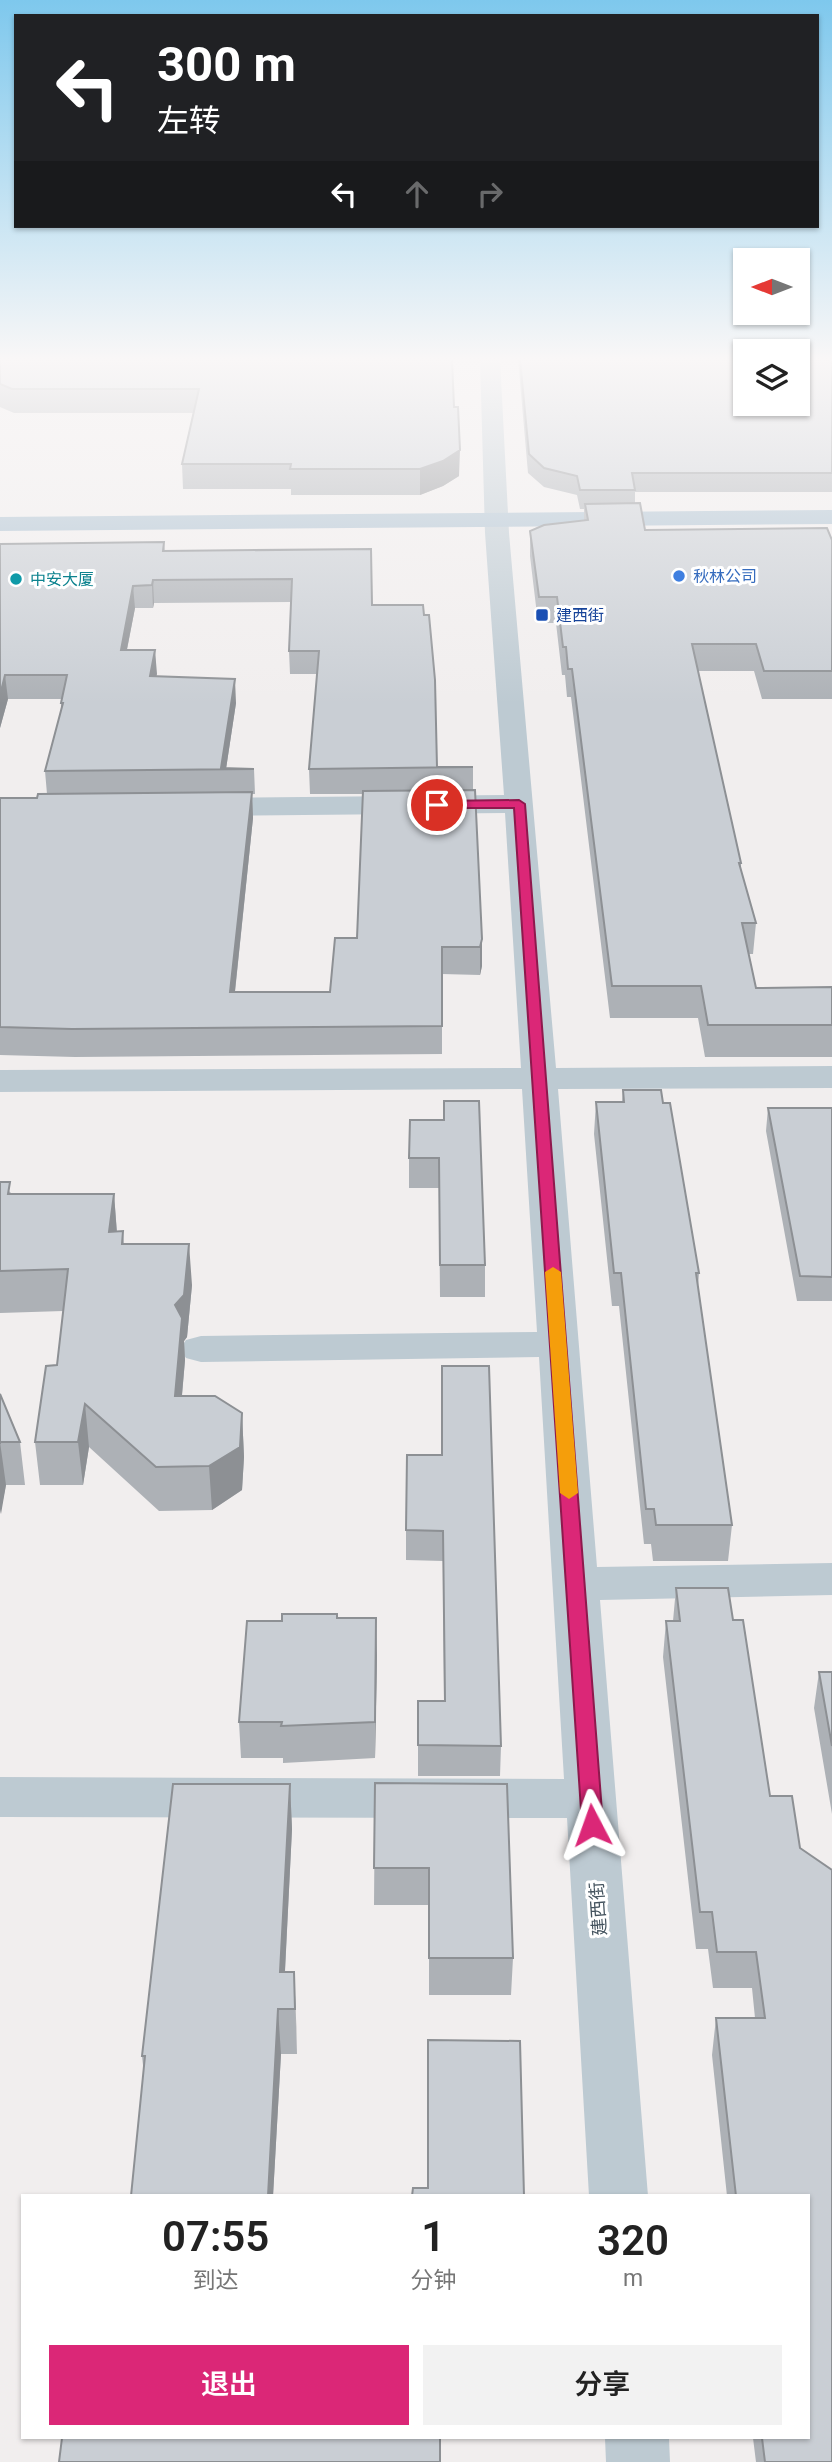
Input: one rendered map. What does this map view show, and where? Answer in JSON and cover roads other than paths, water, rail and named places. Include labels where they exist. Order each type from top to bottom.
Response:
[{"type":"main road","points":[[0,536],[832,517]]},
{"type":"main road","points":[[0,524],[832,530]]},
{"type":"street","name":"建西街","points":[[494,474],[619,2194]]},
{"type":"street","points":[[178,807],[519,804]]},
{"type":"street","points":[[0,1080],[832,1077]]},
{"type":"street","points":[[201,1349],[558,1344]]},
{"type":"street","points":[[576,1584],[832,1579]]},
{"type":"street","points":[[0,1797],[590,1799]]},
{"type":"street","points":[[637,2439],[638,2462]]},
{"type":"place","name":"秋林公司","points":[[679,576]]},
{"type":"place","name":"中安大厦","points":[[16,579]]},
{"type":"place","name":"建西街","points":[[542,615]]}]
